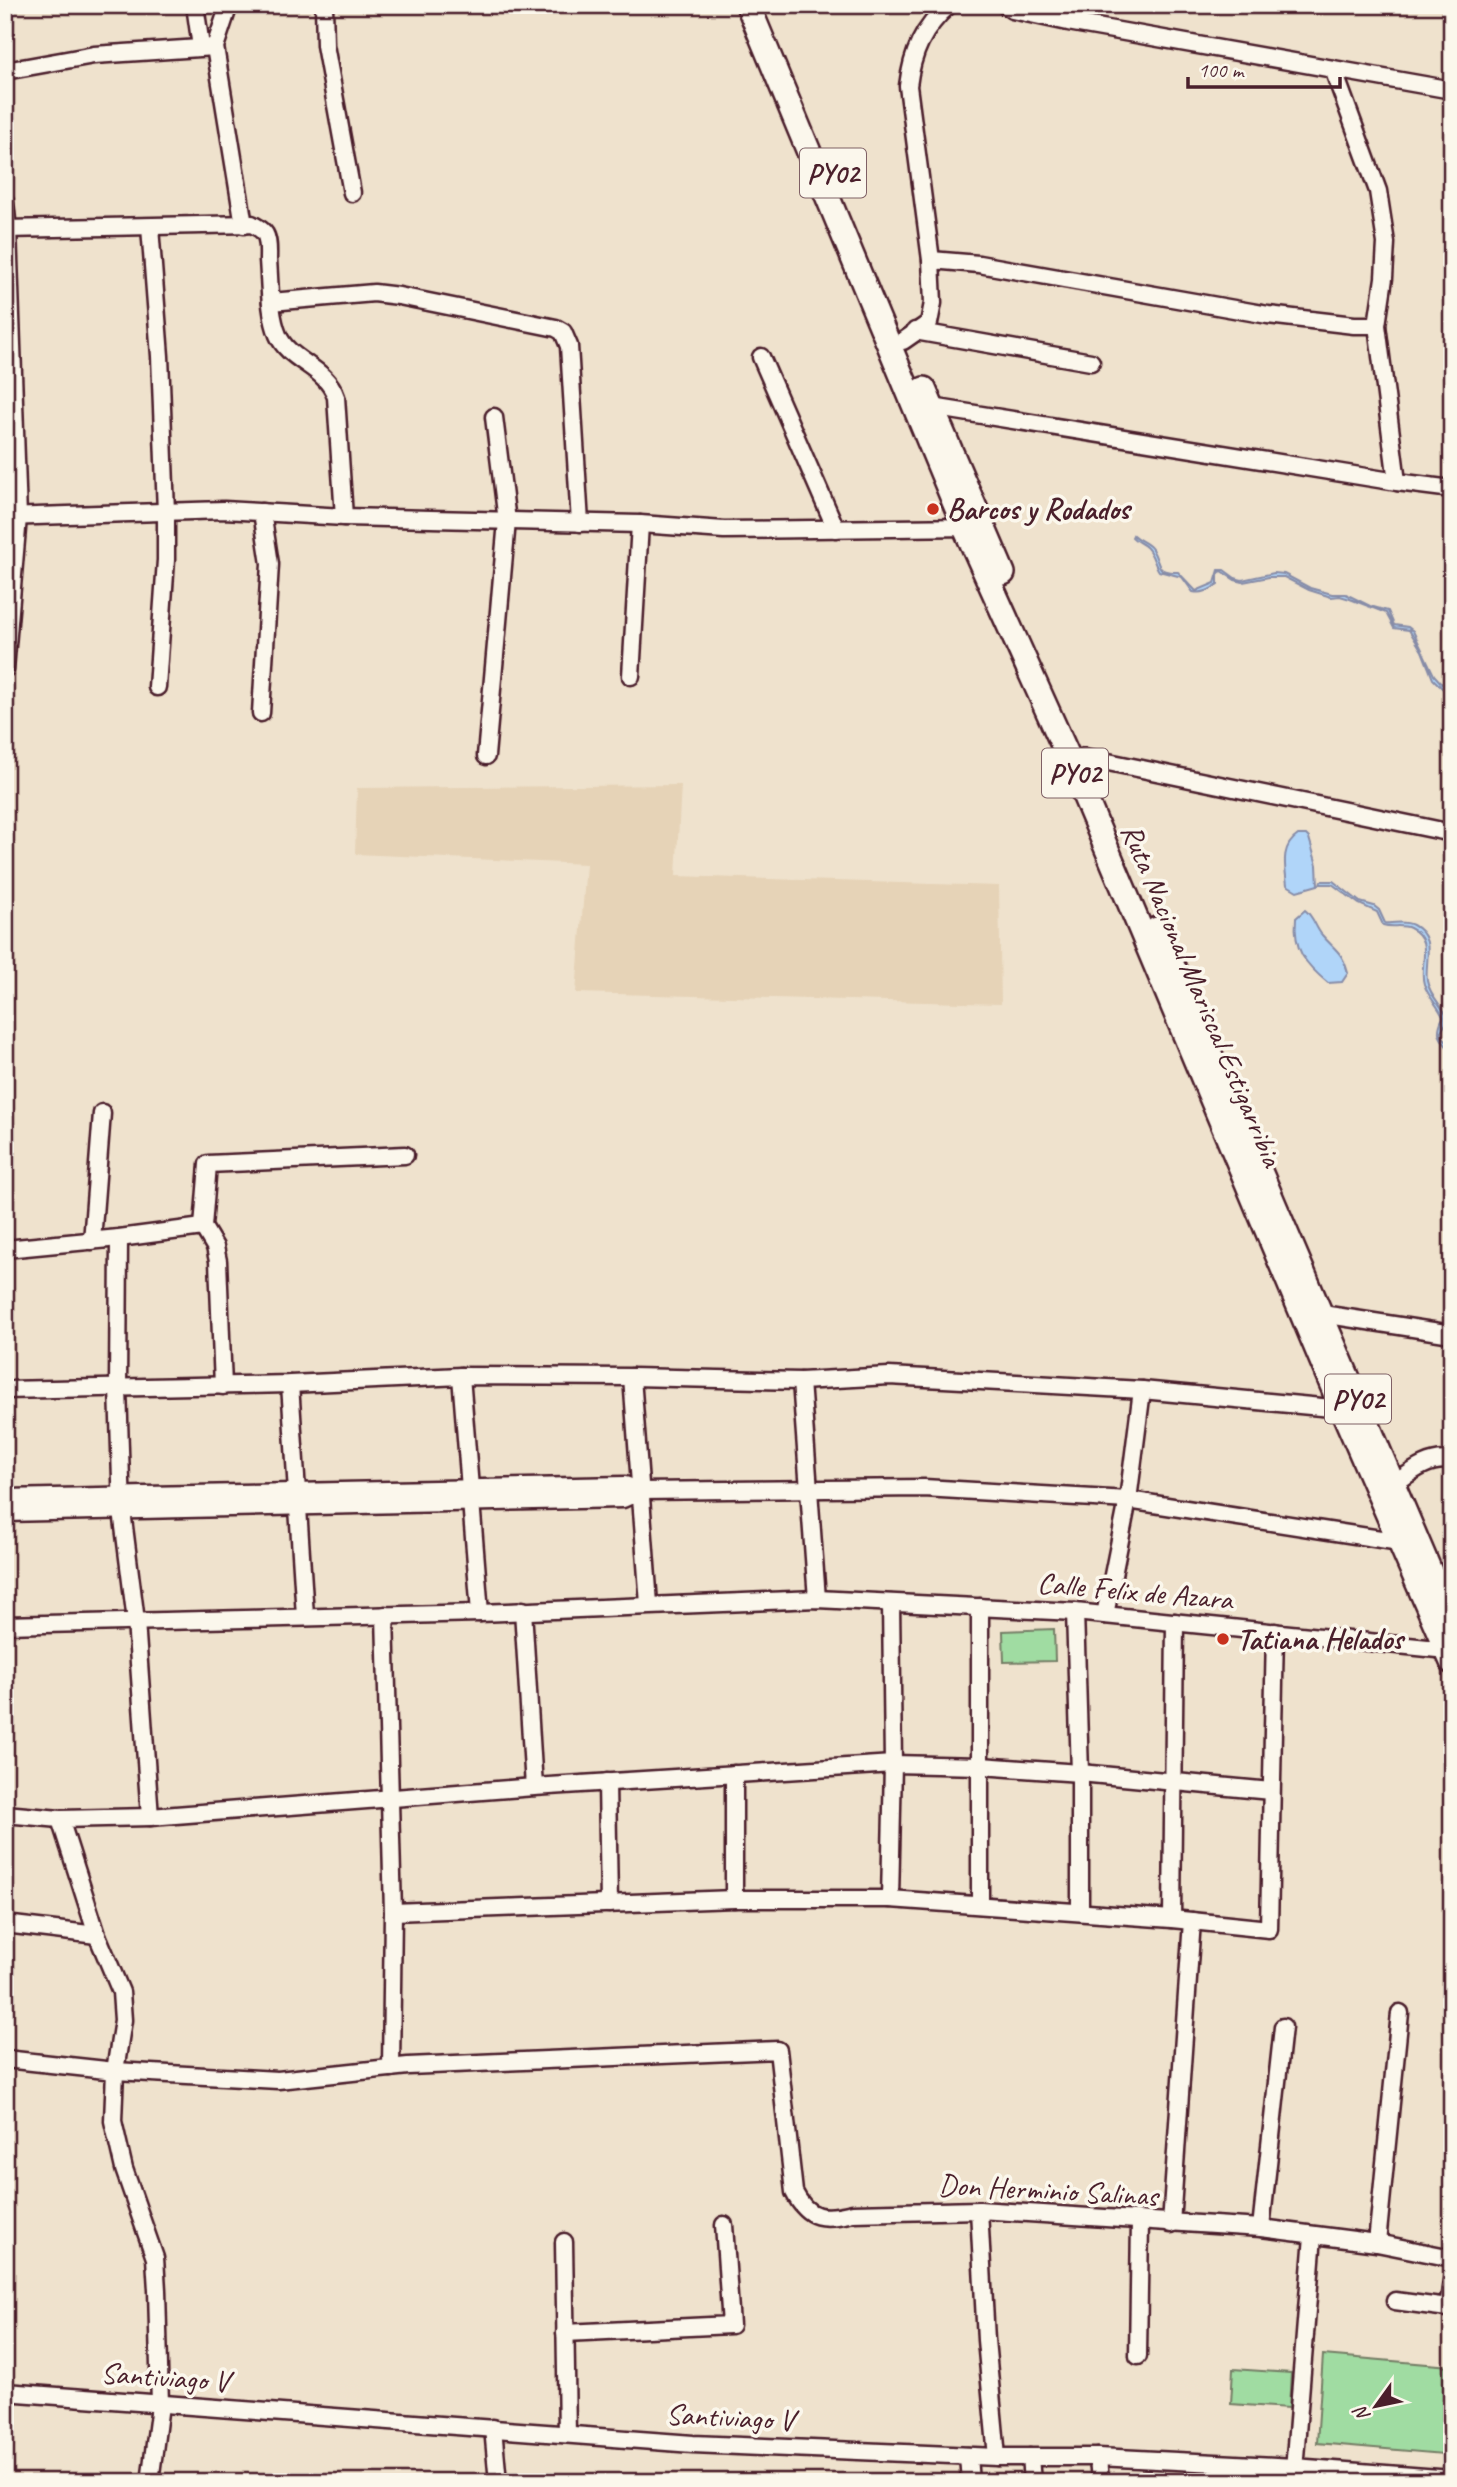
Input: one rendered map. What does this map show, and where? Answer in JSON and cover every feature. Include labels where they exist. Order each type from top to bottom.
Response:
[{"type":"highway","name":"Ruta Nacional Mariscal Estigarribia","points":[[748,5],[973,527],[1342,1409],[1449,1656]]},
{"type":"highway","name":"Ruta Nacional Mariscal Estigarribia","points":[[763,5],[909,336],[973,527],[1084,757],[1451,1620]]},
{"type":"street","points":[[195,5],[208,47],[244,225]]},
{"type":"street","points":[[208,47],[229,5]]},
{"type":"street","points":[[324,5],[325,45],[352,193]]},
{"type":"street","points":[[909,336],[929,323],[933,303],[931,260],[908,86],[915,49],[926,30],[949,5]]},
{"type":"street","points":[[1005,5],[1012,10],[1068,22],[1452,90]]},
{"type":"street","points":[[5,71],[94,55],[208,47]]},
{"type":"street","points":[[1332,69],[1378,191],[1386,243],[1377,325],[1397,482]]},
{"type":"street","points":[[5,202],[12,517],[5,670]]},
{"type":"street","points":[[7,229],[244,225],[259,227],[267,238],[271,302],[278,335],[284,344],[332,384],[344,517]]},
{"type":"street","points":[[150,227],[160,356],[166,512],[166,559],[158,687]]},
{"type":"street","points":[[931,260],[979,264],[1268,316],[1377,325]]},
{"type":"street","points":[[271,302],[374,293],[556,328],[563,332],[569,346],[580,523]]},
{"type":"street","points":[[909,336],[1091,362]]},
{"type":"street","points":[[761,357],[836,529]]},
{"type":"street","points":[[932,407],[1452,489]]},
{"type":"street","points":[[486,756],[507,521],[494,417]]},
{"type":"street","points":[[12,517],[225,510],[344,517],[640,524],[724,530],[973,527]]},
{"type":"street","points":[[261,713],[270,564],[262,512]]},
{"type":"street","points":[[631,676],[640,524]]},
{"type":"street","points":[[1084,757],[1452,833]]},
{"type":"street","points":[[92,1241],[102,1113]]},
{"type":"street","points":[[223,1386],[218,1261],[215,1247],[203,1227],[208,1164],[405,1155]]},
{"type":"street","points":[[5,1249],[203,1227]]},
{"type":"street","points":[[119,1238],[118,1388],[122,1504],[136,1621],[150,1817]]},
{"type":"street","points":[[1322,1314],[1452,1334]]},
{"type":"street","points":[[5,1390],[290,1384],[461,1376],[802,1381],[889,1376],[1142,1390],[1342,1409]]},
{"type":"street","points":[[461,1376],[480,1613]]},
{"type":"street","points":[[632,1377],[649,1604]]},
{"type":"street","points":[[802,1381],[817,1599]]},
{"type":"street","points":[[290,1384],[305,1616]]},
{"type":"street","points":[[1105,1615],[1128,1500],[1142,1390]]},
{"type":"street","points":[[1393,1485],[1431,1461],[1452,1461]]},
{"type":"street","points":[[5,1513],[122,1504],[471,1495],[625,1485],[641,1491],[924,1488],[1128,1500],[1400,1542]]},
{"type":"street","points":[[5,1499],[122,1504]]},
{"type":"street","name":"Calle Felix de Azara","points":[[5,1625],[480,1613],[817,1599],[1075,1612],[1275,1632],[1449,1656]]},
{"type":"street","points":[[890,1899],[893,1764],[891,1603]]},
{"type":"street","points":[[980,1607],[980,1905]]},
{"type":"street","points":[[523,1610],[534,1787]]},
{"type":"street","points":[[1075,1612],[1080,1773],[1080,1912]]},
{"type":"street","points":[[5,2059],[115,2071],[278,2080],[391,2068],[393,1912],[385,1615]]},
{"type":"street","points":[[1172,1919],[1175,1622]]},
{"type":"street","points":[[393,1912],[734,1899],[890,1899],[1269,1928],[1275,1632]]},
{"type":"street","points":[[5,1814],[60,1819],[150,1817],[534,1787],[893,1764],[981,1766],[1080,1773],[1271,1791]]},
{"type":"street","points":[[734,1774],[734,1899]]},
{"type":"street","points":[[607,1782],[609,1904]]},
{"type":"street","points":[[60,1819],[97,1935],[121,1992],[123,2020],[115,2071],[113,2121],[124,2169],[155,2258],[160,2405],[150,2482]]},
{"type":"street","points":[[1171,2224],[1192,1921]]},
{"type":"street","points":[[5,1924],[97,1935]]},
{"type":"street","points":[[1377,2243],[1400,2013]]},
{"type":"street","points":[[1261,2228],[1283,2027]]},
{"type":"street","name":"Don Herminio Salinas","points":[[391,2068],[778,2050],[794,2192],[802,2207],[818,2216],[834,2218],[853,2213],[979,2210],[1261,2228],[1377,2243],[1452,2258]]},
{"type":"street","points":[[979,2210],[986,2340],[997,2457]]},
{"type":"street","points":[[1138,2356],[1140,2221]]},
{"type":"street","points":[[565,2333],[732,2325],[724,2225]]},
{"type":"street","points":[[1294,2474],[1313,2236]]},
{"type":"street","points":[[564,2242],[567,2434]]},
{"type":"street","points":[[1395,2301],[1448,2308],[1452,2281]]},
{"type":"street","name":"Santiviago V","points":[[5,2392],[693,2444],[997,2457],[1098,2457],[1294,2474],[1452,2479]]},
{"type":"street","points":[[493,2428],[498,2482]]},
{"type":"street","points":[[968,2456],[970,2482]]},
{"type":"street","points":[[1030,2457],[1032,2482]]},
{"type":"street","points":[[1098,2457],[1100,2482]]},
{"type":"shaded area","points":[[681,785],[676,876],[999,886],[1001,1004],[576,993],[586,864],[355,854],[357,788]]},
{"type":"green space","points":[[1054,1629],[1055,1661],[1004,1662],[1003,1631]]},
{"type":"green space","points":[[1323,2355],[1450,2366],[1443,2454],[1317,2443]]},
{"type":"green space","points":[[1233,2369],[1291,2373],[1289,2408],[1231,2404]]},
{"type":"water","points":[[1133,535],[1152,549],[1162,569],[1178,572],[1196,591],[1215,583],[1219,570],[1242,580],[1274,573],[1284,574],[1310,588],[1332,594],[1346,594],[1370,606],[1388,611],[1394,625],[1408,627],[1413,631],[1434,675],[1452,698],[1433,679],[1422,651],[1409,630],[1394,628],[1386,613],[1340,596],[1331,597],[1309,590],[1284,577],[1243,582],[1235,580],[1221,571],[1218,574],[1218,584],[1206,591],[1193,592],[1182,577],[1159,571],[1149,550],[1134,539]]},
{"type":"water","points":[[1298,835],[1306,835],[1309,838],[1317,865],[1318,885],[1297,891],[1287,885],[1285,864],[1288,845]]},
{"type":"water","points":[[1321,881],[1333,881],[1360,902],[1374,906],[1385,923],[1413,925],[1425,936],[1428,950],[1428,985],[1446,1014],[1452,1011],[1441,1031],[1442,1036],[1452,1046],[1452,1053],[1439,1033],[1443,1017],[1424,984],[1424,946],[1418,933],[1407,927],[1383,925],[1377,912],[1359,904],[1332,884],[1320,884]]},
{"type":"water","points":[[1305,910],[1343,960],[1348,973],[1342,982],[1328,983],[1302,955],[1296,939],[1296,918]]},
{"type":"place","name":"Barcos y Rodados","points":[[933,509]]},
{"type":"place","name":"Tatiana Helados","points":[[1223,1639]]}]
